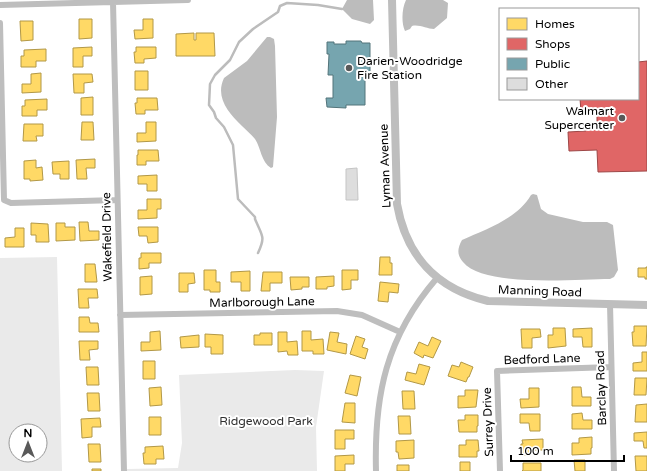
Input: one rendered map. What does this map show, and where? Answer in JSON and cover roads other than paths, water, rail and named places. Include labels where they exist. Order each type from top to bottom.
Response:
[{"type":"street","points":[[0,5],[188,0]]},
{"type":"street","name":"Lyman Avenue","points":[[392,0],[397,204],[406,237],[416,255],[428,271],[437,278]]},
{"type":"street","name":"Wakefield Drive","points":[[113,2],[124,471]]},
{"type":"street","points":[[0,23],[4,200],[11,203],[117,200]]},
{"type":"street","points":[[376,471],[376,430],[379,401],[386,370],[400,332],[421,297],[437,278]]},
{"type":"street","name":"Manning Road","points":[[437,278],[464,294],[488,301],[647,305]]},
{"type":"street","name":"Barclay Road","points":[[610,304],[614,471]]},
{"type":"street","name":"Marlborough Lane","points":[[120,316],[338,311],[362,315],[400,332]]},
{"type":"street","name":"Bedford Lane","points":[[497,372],[612,368]]},
{"type":"street","name":"Surrey Drive","points":[[497,372],[500,471]]},
{"type":"waterway","points":[[258,253],[262,243],[262,236],[255,217],[238,199],[233,145],[224,127],[216,118],[209,105],[210,84],[215,75],[230,60],[239,42],[253,29],[278,12],[280,6],[287,3],[318,5],[342,9]]},
{"type":"place","name":"Darien-Woodridge Fire Station","points":[[349,68]]},
{"type":"place","name":"Walmart Supercenter","points":[[622,118]]},
{"type":"park label","name":"Ridgewood Park","points":[[266,421]]}]
